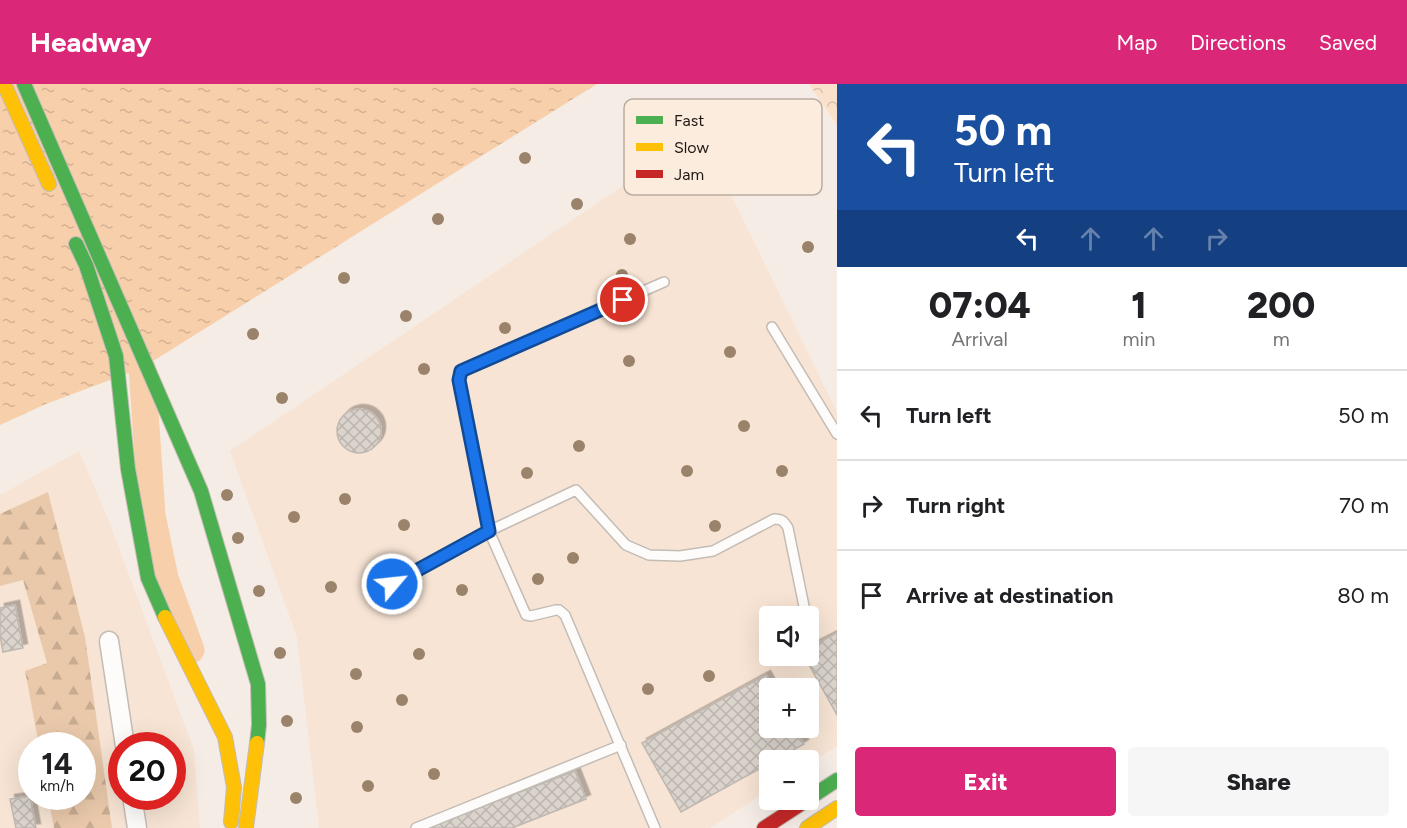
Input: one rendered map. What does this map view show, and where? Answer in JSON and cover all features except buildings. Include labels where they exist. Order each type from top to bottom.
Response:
[{"type":"street","points":[[4,84],[57,201]]},
{"type":"street","points":[[24,84],[201,491],[258,684],[259,725],[246,828]]},
{"type":"street","points":[[71,233],[86,265],[116,356],[128,469],[148,578],[171,630],[225,737],[234,787],[230,828]]},
{"type":"street","points":[[235,608],[253,624],[270,695],[270,726],[258,828]]},
{"type":"street","points":[[171,630],[171,652],[206,729]]},
{"type":"street","points":[[109,640],[123,732]]},
{"type":"street","points":[[819,792],[837,780]]},
{"type":"street","points":[[219,801],[219,828]]},
{"type":"street","points":[[807,828],[837,808]]},
{"type":"street","points":[[134,810],[137,828]]},
{"type":"street","points":[[764,828],[791,810]]},
{"type":"lane","points":[[655,828],[565,615],[556,610],[527,616],[489,531],[459,373],[664,282]]},
{"type":"lane","points":[[772,327],[837,434]]},
{"type":"lane","points":[[392,584],[489,531],[573,490],[578,491],[626,545],[649,555],[680,556],[712,551],[774,519],[780,519],[788,528],[804,606]]},
{"type":"lane","points":[[416,828],[621,746]]},
{"type":"shaded area","points":[[624,185],[624,195],[731,195],[837,412],[837,746],[819,758],[819,750],[759,750],[759,796],[710,828],[319,828],[297,637],[230,451]]},
{"type":"shaded area","points":[[79,451],[109,521],[194,750],[200,828],[0,828],[0,495]]},
{"type":"green space","points":[[809,84],[837,84],[837,125],[822,103],[822,99],[819,99]]},
{"type":"green space","points":[[48,492],[85,637],[112,828],[54,828],[51,810],[96,810],[96,732],[37,732],[25,671],[47,663],[23,580],[0,586],[0,514]]},
{"type":"water","points":[[0,84],[597,84],[142,368],[46,404],[0,425]]},
{"type":"waterway","points":[[142,368],[152,515],[165,578],[191,650]]},
{"type":"traffic: fast","points":[[24,84],[201,491],[258,684],[257,743]]},
{"type":"traffic: fast","points":[[76,244],[86,265],[116,356],[128,469],[148,578],[165,617]]},
{"type":"traffic: fast","points":[[819,792],[837,780]]},
{"type":"traffic: slow","points":[[4,84],[49,184]]},
{"type":"traffic: slow","points":[[165,617],[225,737],[234,787],[231,822]]},
{"type":"traffic: slow","points":[[246,828],[257,743]]},
{"type":"traffic: slow","points":[[807,828],[837,808]]},
{"type":"traffic: jam","points":[[764,828],[792,810]]},
{"type":"route","points":[[392,584],[489,531],[459,373],[623,300]]}]
